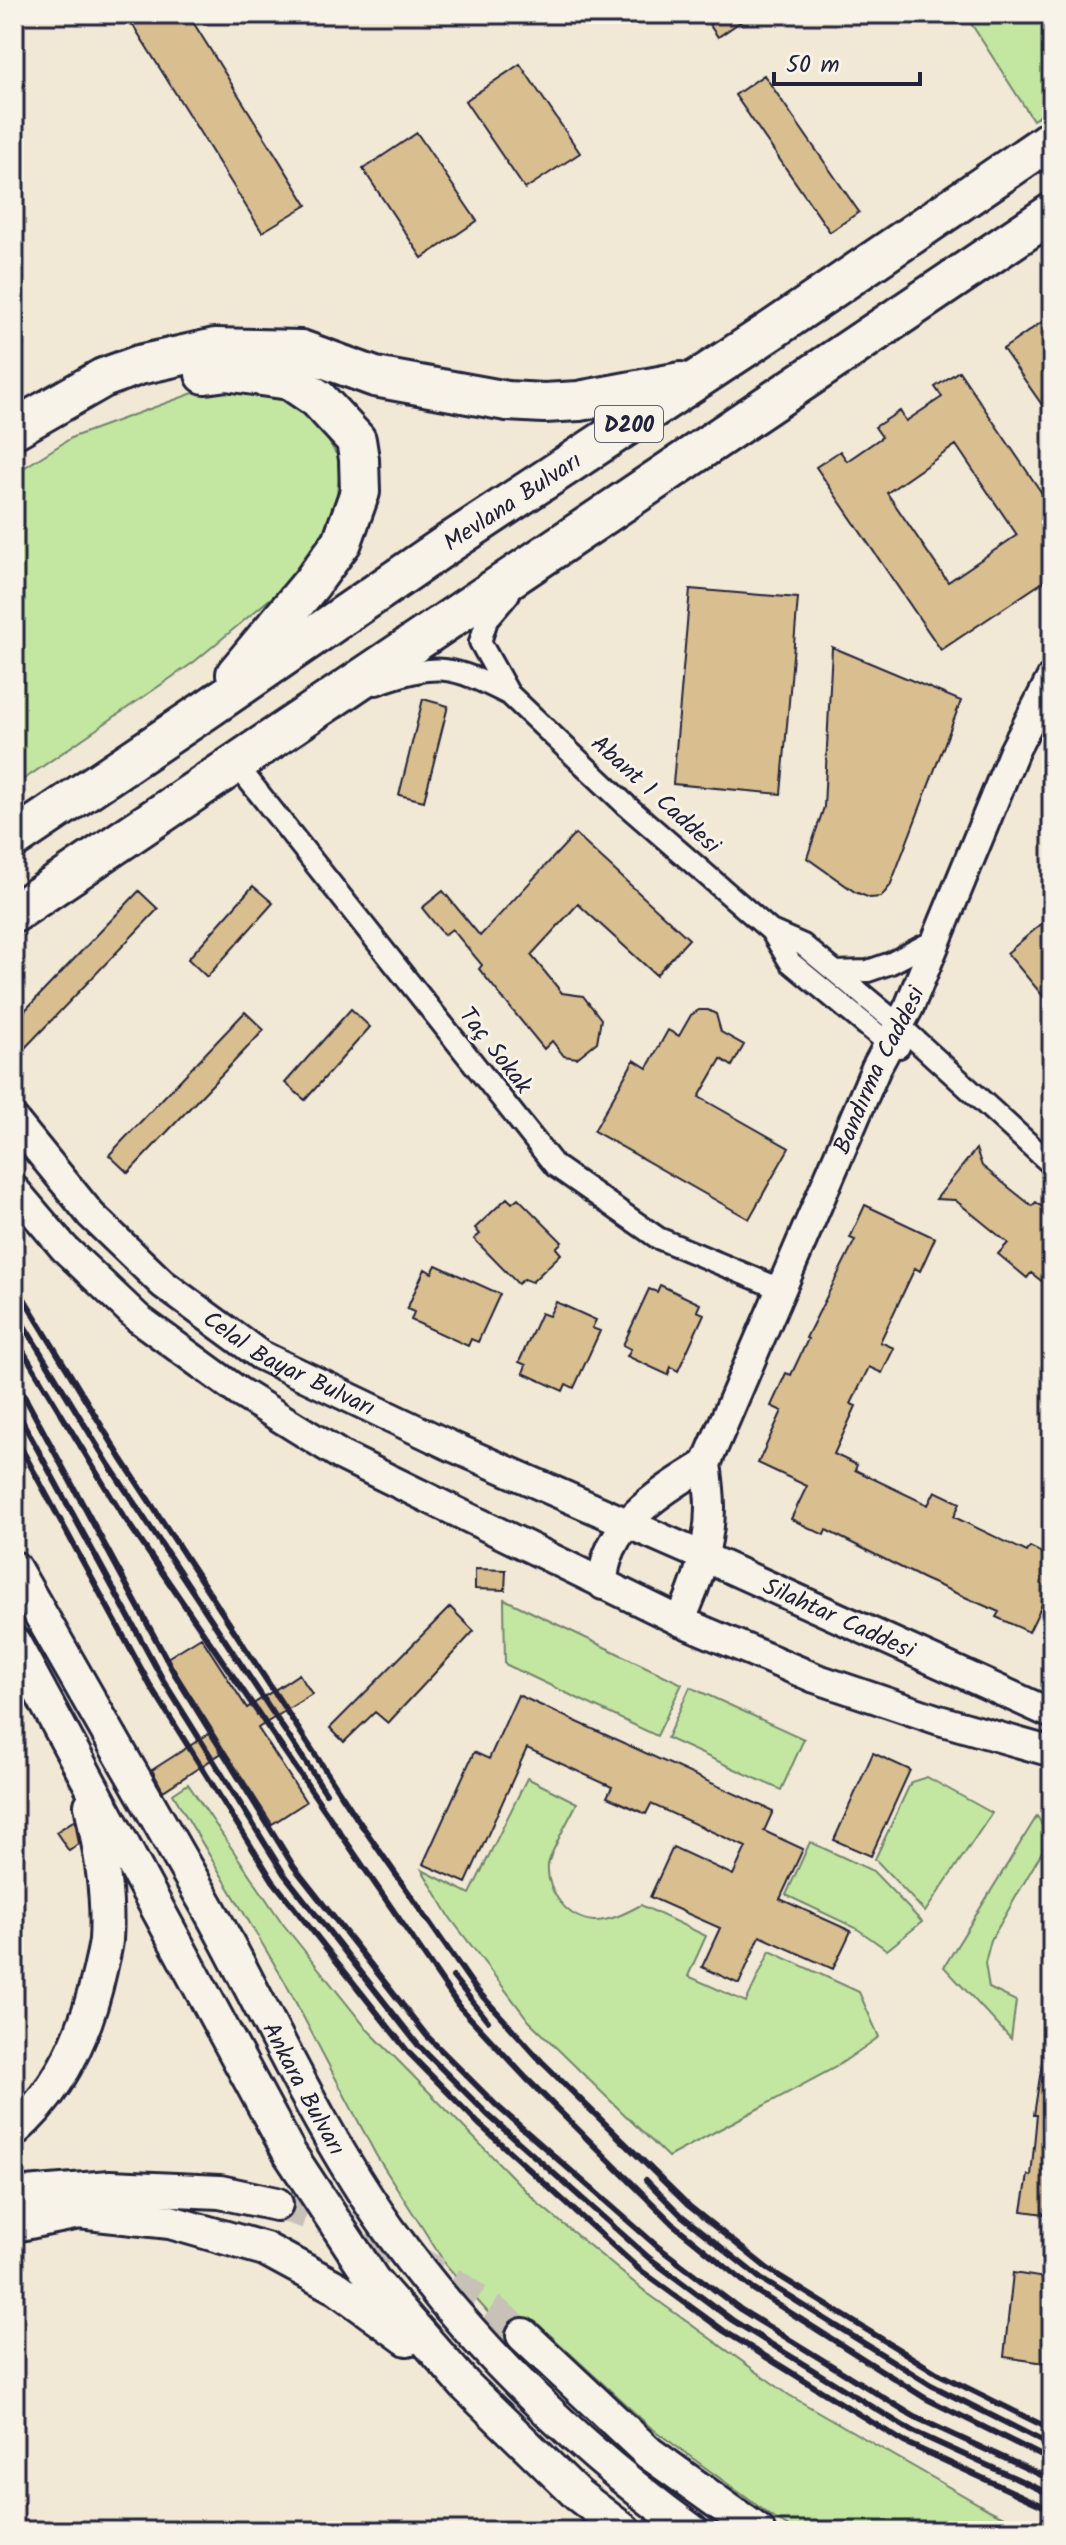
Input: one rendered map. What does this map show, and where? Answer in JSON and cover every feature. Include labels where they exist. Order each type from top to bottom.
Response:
[{"type":"highway","name":"Mevlana Bulvarı","points":[[15,838],[1052,139]]},
{"type":"highway","name":"D200","points":[[14,913],[1052,213]]},
{"type":"highway","points":[[14,429],[103,378],[139,365],[215,348],[301,350],[375,377],[507,401],[579,401],[695,379]]},
{"type":"highway","points":[[14,451],[108,400],[166,380],[226,371],[290,380],[318,399],[356,440],[360,492],[342,542],[206,710]]},
{"type":"main road","name":"Bandırma Caddesi","points":[[680,1621],[694,1591],[710,1509],[706,1464],[873,1076],[937,939],[1014,751],[1052,677]]},
{"type":"main road","name":"Celal Bayar Bulvarı","points":[[14,1120],[91,1215],[132,1255],[163,1284],[260,1355],[453,1447],[625,1522]]},
{"type":"main road","name":"Celal Bayar Bulvarı","points":[[14,1189],[64,1248],[139,1319],[239,1392],[342,1456],[603,1585]]},
{"type":"main road","points":[[706,1464],[672,1485],[625,1522],[603,1567],[603,1585],[815,1678],[939,1720],[1052,1752]]},
{"type":"main road","name":"Silahtar Caddesi","points":[[625,1522],[1052,1714]]},
{"type":"main road","name":"Ankara Bulvarı","points":[[14,1568],[209,1910],[331,2139],[389,2229],[473,2337],[584,2445],[692,2531]]},
{"type":"main road","name":"Ankara Bulvarı","points":[[14,1643],[290,2154],[373,2280],[465,2385],[578,2495],[625,2531]]},
{"type":"main road","points":[[14,2130],[46,2094],[72,2055],[91,2008],[106,1941],[104,1869],[83,1767]]},
{"type":"main road","points":[[14,2195],[110,2187],[220,2192],[276,2204]]},
{"type":"main road","points":[[14,2225],[79,2212],[170,2222],[265,2249],[337,2288],[465,2385]]},
{"type":"main road","points":[[523,2335],[649,2453],[758,2531]]},
{"type":"street","name":"Abant 1 Caddesi","points":[[509,694],[480,642],[487,620],[543,555]]},
{"type":"street","name":"Abant 1 Caddesi","points":[[324,703],[427,667],[468,673],[509,694],[627,806],[771,931],[803,945],[835,972],[894,1035]]},
{"type":"street","name":"Taç Sokak","points":[[235,763],[555,1166],[658,1238],[783,1290]]},
{"type":"street","name":"Abant 1 Caddesi","points":[[771,931],[790,962],[894,1035],[937,1058],[1052,1165]]},
{"type":"street","points":[[835,972],[868,971],[891,963],[937,939]]},
{"type":"green space","points":[[965,14],[1052,14],[1052,107],[1033,120]]},
{"type":"green space","points":[[207,388],[279,393],[315,419],[341,462],[332,532],[283,588],[194,662],[14,786],[14,474],[73,437]]},
{"type":"green space","points":[[504,1599],[682,1684],[657,1736],[505,1664]]},
{"type":"green space","points":[[690,1687],[804,1739],[781,1790],[667,1738]]},
{"type":"green space","points":[[927,1777],[992,1813],[925,1912],[875,1859],[911,1782]]},
{"type":"green space","points":[[527,1778],[577,1803],[548,1865],[555,1894],[575,1915],[600,1921],[641,1905],[706,1936],[688,1976],[746,2002],[770,1951],[859,1992],[879,2037],[836,2067],[668,2157],[529,2021],[451,1919],[422,1870],[470,1894]]},
{"type":"green space","points":[[188,1784],[283,1924],[367,2029],[540,2205],[647,2293],[789,2395],[989,2510],[1034,2531],[796,2531],[650,2427],[537,2323],[515,2343],[446,2265],[376,2155],[285,1982],[173,1794]]},
{"type":"green space","points":[[1037,1816],[1043,1828],[1043,1850],[991,1940],[985,1963],[989,1988],[1016,2001],[1011,2039],[944,1967]]},
{"type":"green space","points":[[810,1842],[873,1871],[922,1922],[887,1950],[856,1928],[786,1895]]},
{"type":"building","points":[[126,14],[188,14],[307,205],[262,232]]},
{"type":"building","points":[[702,14],[752,14],[718,37]]},
{"type":"building","points":[[520,64],[580,153],[525,189],[465,101]]},
{"type":"building","points":[[764,75],[859,212],[830,232],[735,95]]},
{"type":"building","points":[[417,133],[477,221],[422,258],[363,169]]},
{"type":"building","points":[[1052,315],[1052,419],[1003,349]]},
{"type":"building","points":[[959,371],[1052,508],[1052,576],[941,650],[816,467],[840,451],[847,461],[882,437],[875,427],[900,411],[906,421],[942,397],[935,387]],"holes":[[[956,445],[1017,535],[948,582],[887,493]]]},
{"type":"building","points":[[690,589],[798,598],[781,794],[673,784]]},
{"type":"building","points":[[832,647],[961,701],[890,886],[881,897],[870,898],[855,892],[807,858],[824,807]]},
{"type":"building","points":[[423,699],[448,706],[424,801],[399,795]]},
{"type":"building","points":[[575,834],[689,939],[656,975],[578,904],[531,955],[562,993],[583,996],[601,1019],[597,1042],[577,1058],[564,1056],[552,1041],[544,1049],[479,969],[482,965],[452,929],[444,935],[422,908],[443,891],[480,936]]},
{"type":"building","points":[[253,886],[273,903],[207,977],[188,959]]},
{"type":"building","points":[[139,891],[158,909],[22,1051],[14,1043],[14,1022]]},
{"type":"building","points":[[1052,915],[1052,1007],[1007,953]]},
{"type":"building","points":[[351,1009],[370,1027],[305,1100],[285,1083]]},
{"type":"building","points":[[699,1010],[716,1014],[721,1032],[744,1045],[732,1066],[721,1059],[699,1097],[789,1148],[749,1219],[594,1131],[634,1060],[647,1068],[668,1030],[679,1036],[691,1015]]},
{"type":"building","points":[[245,1012],[264,1030],[128,1173],[109,1155]]},
{"type":"building","points":[[976,1149],[982,1166],[1032,1206],[1036,1202],[1052,1215],[1052,1289],[1031,1273],[1027,1278],[998,1254],[1008,1243],[955,1200],[936,1199]]},
{"type":"building","points":[[507,1198],[512,1203],[518,1198],[562,1242],[556,1248],[561,1254],[532,1282],[524,1279],[518,1284],[474,1239],[480,1234],[475,1228]]},
{"type":"building","points":[[865,1205],[935,1238],[920,1271],[915,1268],[880,1342],[894,1348],[882,1373],[869,1367],[851,1404],[856,1406],[834,1454],[857,1465],[855,1470],[928,1505],[935,1491],[960,1503],[954,1517],[1027,1552],[1030,1547],[1052,1558],[1052,1584],[1029,1632],[996,1617],[999,1612],[826,1530],[824,1535],[791,1519],[807,1486],[758,1463],[782,1411],[771,1406],[786,1373],[791,1375],[855,1240],[850,1238]]},
{"type":"building","points":[[436,1265],[500,1294],[478,1342],[471,1339],[468,1346],[411,1320],[414,1312],[407,1309],[414,1293],[425,1269],[432,1273]]},
{"type":"building","points":[[660,1285],[700,1304],[697,1311],[704,1314],[678,1371],[671,1367],[668,1375],[627,1356],[631,1349],[623,1345],[649,1289],[657,1292]]},
{"type":"building","points":[[556,1302],[596,1320],[592,1328],[600,1331],[574,1388],[566,1384],[563,1391],[523,1373],[526,1365],[519,1362],[541,1313],[549,1316]]},
{"type":"building","points":[[475,1569],[506,1570],[505,1590],[475,1589]]},
{"type":"building","points":[[450,1607],[474,1631],[388,1723],[375,1712],[344,1742],[330,1728]]},
{"type":"building","points":[[201,1637],[247,1708],[299,1674],[312,1694],[258,1728],[306,1802],[272,1824],[225,1751],[163,1791],[152,1770],[213,1731],[167,1658]]},
{"type":"building","points":[[518,1695],[773,1811],[764,1831],[803,1849],[780,1899],[851,1931],[833,1969],[760,1936],[739,1984],[702,1967],[720,1928],[650,1897],[673,1847],[733,1875],[746,1847],[651,1804],[646,1814],[607,1797],[612,1787],[527,1748],[466,1883],[423,1864],[474,1752],[489,1759]]},
{"type":"building","points":[[873,1753],[910,1770],[871,1856],[834,1840]]},
{"type":"building","points":[[75,1820],[79,1844],[69,1851],[56,1832]]},
{"type":"building","points":[[1043,2057],[1052,2058],[1052,2215],[1022,2211],[1028,2175],[1031,2176],[1037,2115],[1034,2115]]},
{"type":"building","points":[[1013,2273],[1052,2279],[1052,2364],[1004,2357]]},
{"type":"tunnel","points":[[276,2204],[343,2226],[406,2256],[466,2293],[523,2335]]},
{"type":"railway","points":[[14,1282],[121,1458],[358,1820],[475,1988],[543,2063],[689,2206],[768,2269],[937,2373],[1052,2430]]},
{"type":"railway","points":[[14,1309],[109,1465],[326,1793]]},
{"type":"railway","points":[[14,1336],[118,1508],[458,2005],[526,2078],[674,2225],[753,2289],[925,2398],[1052,2461]]},
{"type":"railway","points":[[14,1377],[174,1673],[294,1867],[427,2036],[497,2106],[658,2247],[740,2309],[915,2417],[1052,2480]]},
{"type":"railway","points":[[14,1406],[163,1680],[284,1874],[418,2045],[488,2115],[649,2258],[732,2320],[910,2430],[1052,2495]]},
{"type":"railway","points":[[14,1435],[151,1687],[273,1881],[409,2053],[479,2124],[640,2270],[724,2331],[904,2442],[1052,2510]]},
{"type":"railway","points":[[453,1977],[488,2021]]},
{"type":"railway","points":[[646,2180],[682,2216],[761,2279],[931,2385],[1052,2446]]}]
